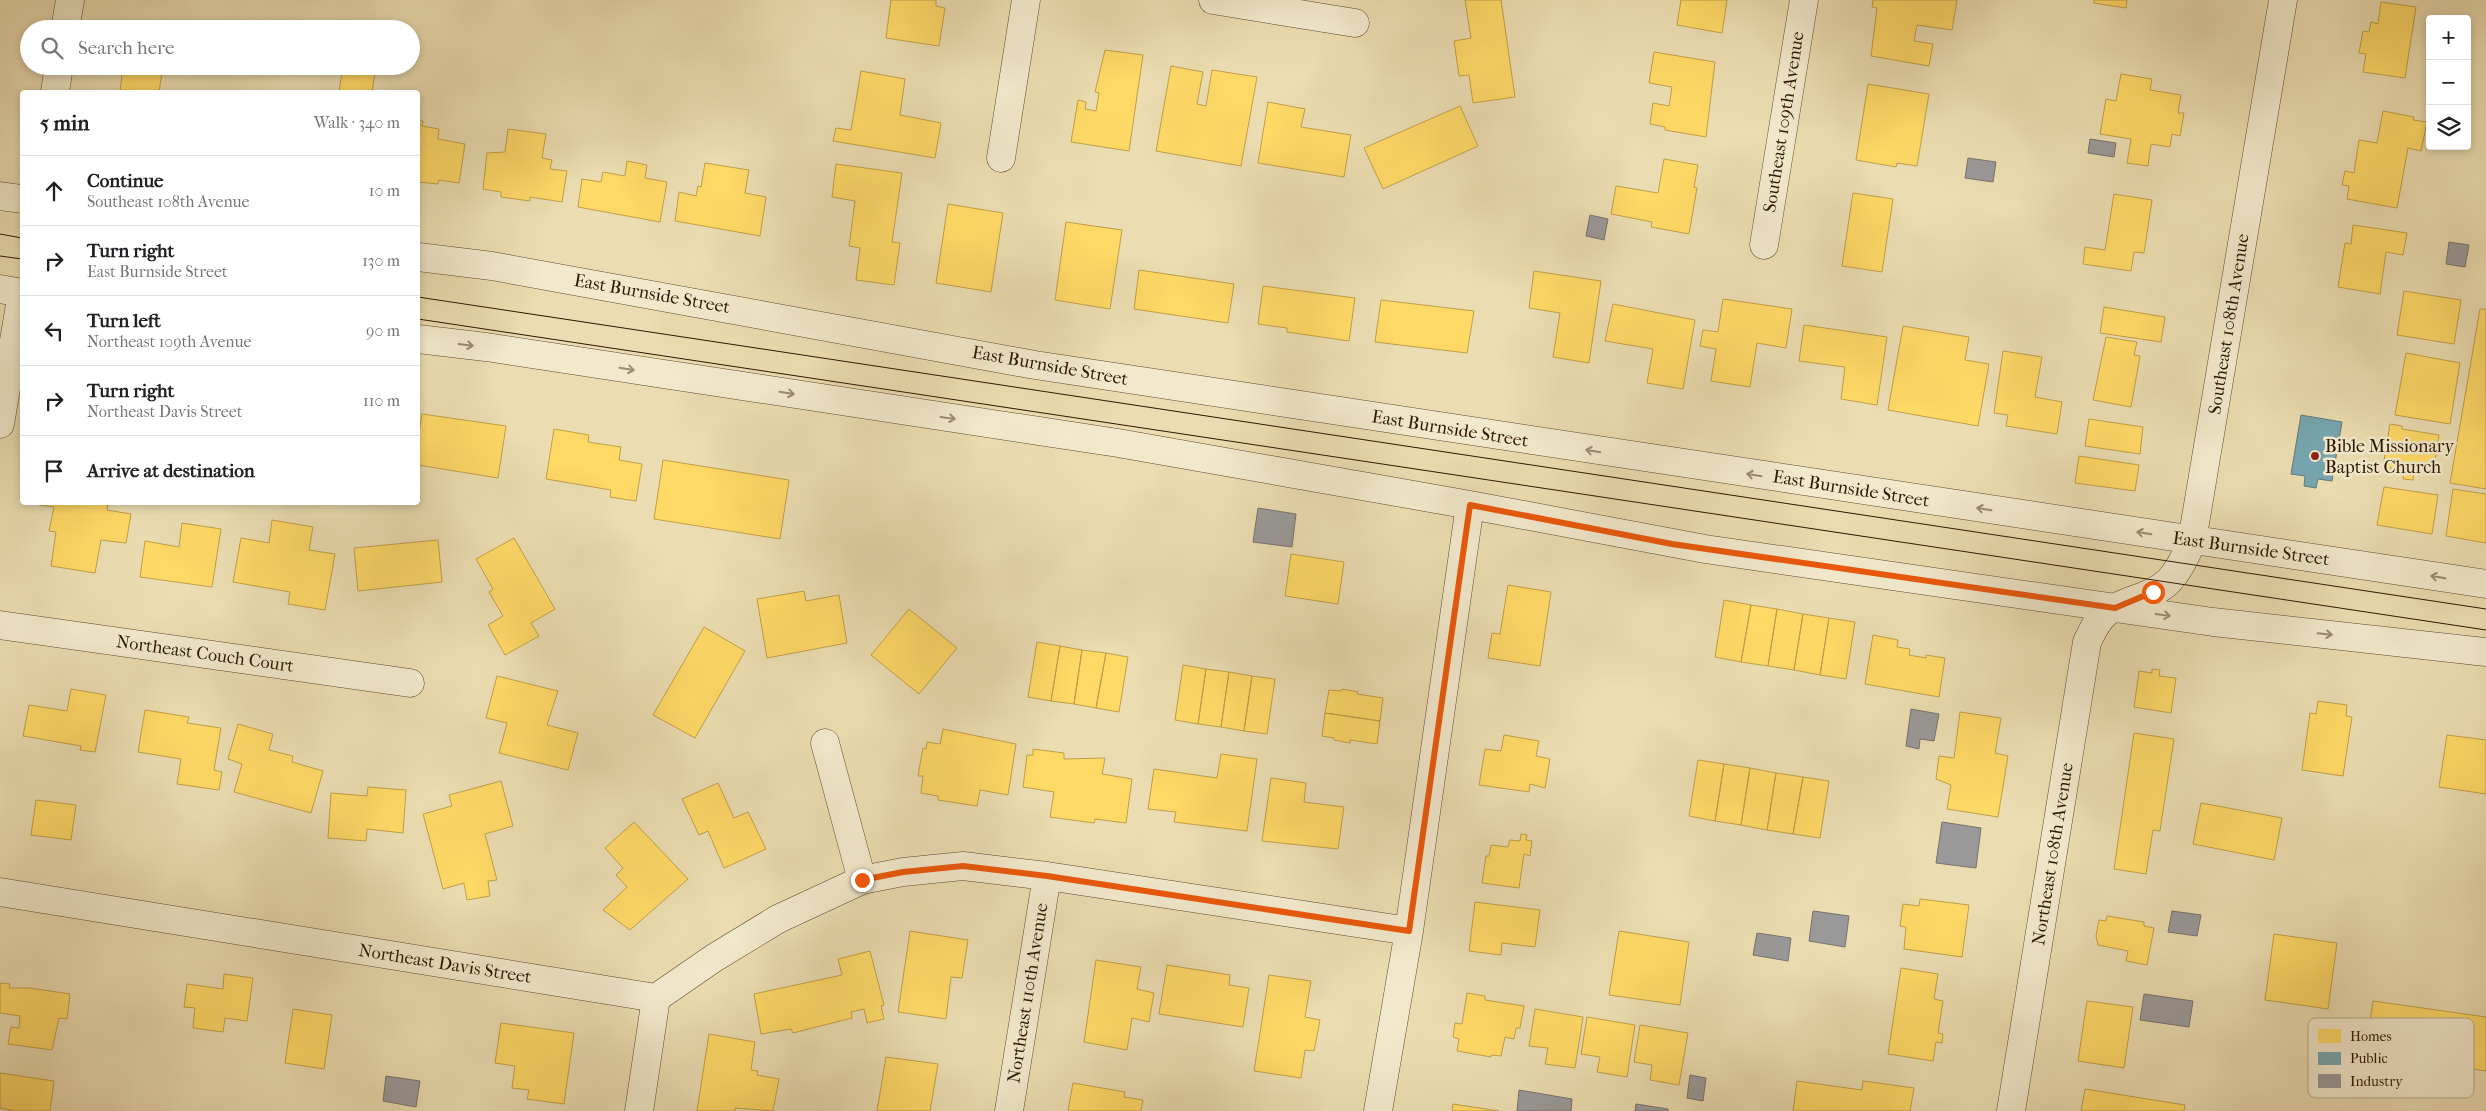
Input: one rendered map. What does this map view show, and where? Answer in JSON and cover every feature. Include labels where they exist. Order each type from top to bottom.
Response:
[{"type":"street","points":[[67,20],[70,0]]},
{"type":"street","points":[[1001,158],[1026,0]]},
{"type":"street","points":[[1213,0],[1355,23]]},
{"type":"street","name":"Southeast 109th Avenue","points":[[1764,245],[1804,0]]},
{"type":"street","name":"Southeast 108th Avenue","points":[[2115,608],[2153,592],[2168,582],[2182,564],[2192,541],[2283,0]]},
{"type":"street","points":[[55,90],[58,75]]},
{"type":"street","points":[[0,196],[20,199]]},
{"type":"street","name":"East Burnside Street","points":[[420,257],[492,266],[1035,365],[2486,584]]},
{"type":"street","points":[[0,290],[20,293]]},
{"type":"street","points":[[0,424],[20,305]]},
{"type":"street","points":[[420,339],[505,350],[1118,443],[1470,505],[1672,544],[2115,608],[2486,652]]},
{"type":"street","points":[[1378,1111],[1409,931],[1470,505]]},
{"type":"street","name":"Northeast 108th Avenue","points":[[2011,1111],[2087,642],[2096,625],[2106,613],[2115,608]]},
{"type":"street","name":"Northeast Couch Court","points":[[0,625],[410,682]]},
{"type":"street","points":[[825,743],[862,880]]},
{"type":"street","points":[[639,1111],[656,998],[714,958],[778,919],[862,880],[903,872],[963,866],[1047,876],[1409,931]]},
{"type":"street","name":"Northeast 110th Avenue","points":[[1009,1111],[1047,876]]},
{"type":"street","name":"Northeast Davis Street","points":[[0,892],[656,998]]},
{"type":"building: Homes","points":[[891,0],[936,0],[936,6],[945,8],[939,46],[886,38]]},
{"type":"building: Homes","points":[[1465,0],[1501,0],[1515,97],[1473,103],[1469,75],[1459,76],[1454,41],[1471,38]]},
{"type":"building: Homes","points":[[1681,0],[1727,0],[1722,33],[1677,25]]},
{"type":"building: Homes","points":[[1873,0],[1957,0],[1952,30],[1917,25],[1914,41],[1933,44],[1929,66],[1871,56],[1877,8],[1872,7]]},
{"type":"building: Homes","points":[[2094,0],[2127,0],[2126,8],[2094,3]]},
{"type":"building: Homes","points":[[2381,2],[2416,7],[2405,78],[2363,72],[2366,54],[2359,53],[2363,31],[2369,32],[2371,22],[2378,24]]},
{"type":"building: Homes","points":[[1105,50],[1143,55],[1129,151],[1071,142],[1078,100],[1086,102],[1085,109],[1096,111],[1099,93],[1095,92]]},
{"type":"building: Homes","points":[[1654,52],[1715,62],[1706,137],[1665,130],[1665,127],[1650,124],[1653,103],[1669,106],[1672,87],[1649,83]]},
{"type":"building: Homes","points":[[1171,66],[1203,72],[1197,104],[1206,106],[1212,70],[1257,77],[1241,166],[1156,151]]},
{"type":"building: Homes","points":[[861,71],[905,79],[900,115],[941,123],[935,158],[833,141],[836,128],[851,130]]},
{"type":"building: Homes","points":[[2121,74],[2152,79],[2150,90],[2181,95],[2178,113],[2184,113],[2180,136],[2172,134],[2170,147],[2151,144],[2148,166],[2127,163],[2131,139],[2100,134],[2106,99],[2116,101]]},
{"type":"building: Homes","points":[[122,75],[162,75],[159,90],[120,90]]},
{"type":"building: Homes","points":[[342,75],[375,75],[372,90],[339,90]]},
{"type":"building: Homes","points":[[1868,84],[1929,94],[1917,166],[1897,163],[1896,167],[1856,160]]},
{"type":"building: Homes","points":[[1268,102],[1305,109],[1301,127],[1351,135],[1344,177],[1258,163]]},
{"type":"building: Homes","points":[[1460,106],[1478,146],[1383,189],[1364,148]]},
{"type":"building: Homes","points":[[2383,111],[2414,117],[2413,120],[2426,122],[2421,151],[2408,148],[2397,208],[2347,199],[2349,186],[2342,185],[2345,171],[2354,173],[2359,140],[2377,143]]},
{"type":"building: Homes","points":[[420,120],[423,121],[422,126],[439,129],[438,139],[465,144],[459,183],[439,180],[438,184],[420,182]]},
{"type":"building: Homes","points":[[508,129],[546,134],[542,158],[552,160],[550,169],[567,171],[562,202],[530,197],[530,201],[501,197],[501,192],[483,189],[487,153],[505,152]]},
{"type":"building: Homes","points":[[1664,159],[1698,165],[1694,187],[1697,188],[1689,234],[1651,227],[1652,222],[1611,214],[1616,186],[1658,193]]},
{"type":"building: Homes","points":[[627,161],[647,165],[645,178],[667,182],[660,222],[578,207],[582,179],[601,182],[603,172],[625,176]]},
{"type":"building: Homes","points":[[705,163],[749,170],[745,193],[766,197],[760,236],[675,221],[679,192],[696,196],[698,186],[701,187]]},
{"type":"building: Homes","points":[[836,164],[902,173],[892,242],[900,243],[894,285],[856,280],[860,248],[849,246],[855,201],[832,197]]},
{"type":"building: Homes","points":[[1853,193],[1893,199],[1882,272],[1842,266]]},
{"type":"building: Homes","points":[[2114,194],[2152,200],[2144,253],[2134,252],[2131,271],[2083,264],[2085,247],[2105,250]]},
{"type":"building: Homes","points":[[948,204],[1003,213],[991,292],[936,283]]},
{"type":"building: Homes","points":[[1066,222],[1122,230],[1110,309],[1055,300]]},
{"type":"building: Homes","points":[[2353,225],[2407,233],[2403,255],[2386,252],[2380,294],[2338,287],[2345,243],[2351,244]]},
{"type":"building: Homes","points":[[1139,270],[1234,284],[1228,323],[1134,309]]},
{"type":"building: Homes","points":[[1534,271],[1601,281],[1589,363],[1553,357],[1560,313],[1529,308]]},
{"type":"building: Homes","points":[[1263,286],[1355,298],[1349,341],[1287,332],[1287,328],[1258,324]]},
{"type":"building: Homes","points":[[2404,291],[2461,300],[2454,344],[2397,335]]},
{"type":"building: Homes","points":[[1723,299],[1792,309],[1786,348],[1757,343],[1750,387],[1711,381],[1716,349],[1700,346],[1703,330],[1718,332]]},
{"type":"building: Homes","points":[[1381,300],[1474,311],[1467,353],[1375,342]]},
{"type":"building: Homes","points":[[1613,304],[1695,320],[1683,389],[1647,383],[1653,349],[1605,341]]},
{"type":"building: Homes","points":[[2104,307],[2165,317],[2161,342],[2100,333]]},
{"type":"building: Homes","points":[[2480,309],[2486,309],[2486,489],[2450,483]]},
{"type":"building: Homes","points":[[1804,325],[1887,337],[1877,405],[1841,399],[1845,367],[1799,361]]},
{"type":"building: Homes","points":[[1903,326],[1969,337],[1965,360],[1989,364],[1978,426],[1888,410]]},
{"type":"building: Homes","points":[[2106,337],[2137,342],[2134,355],[2140,356],[2131,407],[2093,400]]},
{"type":"building: Homes","points":[[2003,351],[2042,357],[2035,397],[2062,402],[2057,434],[2006,426],[2008,415],[1994,413]]},
{"type":"building: Homes","points":[[2406,353],[2460,363],[2450,424],[2395,415]]},
{"type":"building: Homes","points":[[422,414],[506,426],[498,478],[420,465]]},
{"type":"building: Homes","points":[[2089,419],[2143,427],[2140,454],[2085,446]]},
{"type":"building: Homes","points":[[2390,424],[2402,426],[2402,429],[2439,435],[2433,474],[2414,471],[2413,480],[2403,479],[2404,470],[2383,467]]},
{"type":"building: Homes","points":[[554,429],[589,435],[588,442],[621,447],[619,460],[642,464],[636,501],[610,497],[611,490],[546,479]]},
{"type":"building: Homes","points":[[2079,456],[2139,465],[2135,491],[2075,483]]},
{"type":"building: Homes","points":[[663,460],[789,480],[780,539],[654,519]]},
{"type":"building: Homes","points":[[2384,487],[2438,495],[2432,534],[2377,525]]},
{"type":"building: Homes","points":[[2453,489],[2486,494],[2486,543],[2446,536]]},
{"type":"building: Homes","points":[[39,505],[108,505],[107,510],[131,514],[126,543],[101,540],[95,573],[51,566],[56,532],[49,531],[54,507]]},
{"type":"building: Homes","points":[[272,520],[313,527],[309,550],[335,554],[325,610],[288,604],[290,592],[233,582],[241,538],[269,543]]},
{"type":"building: Homes","points":[[182,523],[221,529],[212,587],[140,577],[145,541],[179,547]]},
{"type":"building: Homes","points":[[514,538],[555,609],[531,623],[539,636],[505,655],[488,625],[503,616],[489,592],[493,589],[476,559]]},
{"type":"building: Homes","points":[[438,540],[442,582],[358,591],[354,548]]},
{"type":"building: Homes","points":[[1291,554],[1344,562],[1338,604],[1285,596]]},
{"type":"building: Homes","points":[[1508,585],[1551,592],[1540,666],[1488,658],[1492,633],[1500,634]]},
{"type":"building: Homes","points":[[804,591],[806,601],[839,595],[847,643],[767,658],[757,599]]},
{"type":"building: Homes","points":[[1724,600],[1751,605],[1741,662],[1715,657]]},
{"type":"building: Homes","points":[[1751,605],[1777,609],[1768,666],[1741,662]]},
{"type":"building: Homes","points":[[909,609],[957,648],[919,694],[871,655]]},
{"type":"building: Homes","points":[[1777,609],[1803,614],[1794,670],[1768,666]]},
{"type":"building: Homes","points":[[1803,614],[1829,618],[1820,675],[1794,670]]},
{"type":"building: Homes","points":[[1829,618],[1855,622],[1846,679],[1820,675]]},
{"type":"building: Homes","points":[[704,627],[745,651],[695,738],[653,715]]},
{"type":"building: Homes","points":[[1873,635],[1898,640],[1897,647],[1910,649],[1909,655],[1926,658],[1926,655],[1945,658],[1939,697],[1865,684]]},
{"type":"building: Homes","points":[[1037,642],[1060,646],[1051,701],[1028,697]]},
{"type":"building: Homes","points":[[1060,646],[1082,650],[1074,704],[1051,701]]},
{"type":"building: Homes","points":[[1082,650],[1106,653],[1096,708],[1074,704]]},
{"type":"building: Homes","points":[[1106,653],[1128,657],[1119,712],[1096,708]]},
{"type":"building: Homes","points":[[1183,665],[1206,669],[1198,724],[1175,720]]},
{"type":"building: Homes","points":[[1206,669],[1229,672],[1221,727],[1198,724]]},
{"type":"building: Homes","points":[[2152,669],[2160,670],[2159,676],[2176,678],[2171,713],[2134,707],[2139,671],[2152,673]]},
{"type":"building: Homes","points":[[1229,672],[1252,676],[1244,731],[1221,727]]},
{"type":"building: Homes","points":[[497,676],[558,691],[547,725],[578,733],[568,770],[499,753],[507,723],[486,718]]},
{"type":"building: Homes","points":[[1252,676],[1275,679],[1267,734],[1244,731]]},
{"type":"building: Homes","points":[[71,689],[106,695],[95,752],[80,750],[81,746],[23,736],[29,705],[67,711]]},
{"type":"building: Homes","points":[[1342,689],[1358,692],[1357,694],[1383,698],[1380,721],[1325,713],[1329,690],[1341,691]]},
{"type":"building: Homes","points":[[2318,701],[2347,705],[2346,716],[2352,717],[2343,776],[2302,770],[2310,713],[2316,714]]},
{"type":"building: Homes","points":[[145,710],[189,717],[187,723],[221,728],[214,770],[222,772],[219,790],[177,784],[181,759],[138,752]]},
{"type":"building: Homes","points":[[1960,712],[2001,718],[1995,753],[2008,756],[1998,817],[1947,809],[1951,785],[1936,779],[1939,756],[1954,758]]},
{"type":"building: Homes","points":[[1325,713],[1380,721],[1377,744],[1350,740],[1350,743],[1322,736]]},
{"type":"building: Homes","points":[[238,724],[273,734],[269,750],[293,756],[292,762],[323,771],[311,813],[234,792],[242,764],[228,759]]},
{"type":"building: Homes","points":[[943,729],[1016,744],[1008,795],[980,790],[977,806],[938,800],[938,796],[921,793],[923,776],[918,776],[923,748],[926,749],[927,742],[940,744]]},
{"type":"building: Homes","points":[[2134,733],[2174,739],[2160,831],[2153,830],[2146,874],[2114,869]]},
{"type":"building: Homes","points":[[1504,735],[1539,741],[1536,756],[1550,759],[1545,788],[1530,784],[1529,792],[1479,785],[1485,749],[1501,751]]},
{"type":"building: Homes","points":[[2447,735],[2486,740],[2486,794],[2439,787]]},
{"type":"building: Homes","points":[[1033,749],[1064,753],[1064,759],[1105,758],[1102,774],[1132,779],[1126,823],[1095,819],[1094,823],[1050,817],[1054,792],[1023,787],[1027,755],[1033,755]]},
{"type":"building: Homes","points":[[1221,754],[1257,759],[1247,831],[1174,822],[1176,812],[1148,809],[1154,769],[1217,778]]},
{"type":"building: Homes","points":[[1698,760],[1724,764],[1715,821],[1689,816]]},
{"type":"building: Homes","points":[[1724,764],[1750,768],[1741,825],[1715,821]]},
{"type":"building: Homes","points":[[1750,768],[1776,773],[1767,830],[1741,825]]},
{"type":"building: Homes","points":[[1776,773],[1803,777],[1793,834],[1767,830]]},
{"type":"building: Homes","points":[[1803,777],[1829,781],[1820,838],[1793,834]]},
{"type":"building: Homes","points":[[1271,778],[1306,783],[1304,802],[1344,807],[1338,849],[1262,841]]},
{"type":"building: Homes","points":[[501,781],[513,826],[485,834],[497,880],[488,881],[490,896],[467,900],[464,883],[443,889],[423,814],[452,806],[449,795]]},
{"type":"building: Homes","points":[[718,783],[734,818],[748,812],[766,849],[724,868],[708,831],[699,835],[682,799]]},
{"type":"building: Homes","points":[[368,787],[406,790],[403,833],[367,829],[366,841],[328,838],[331,793],[367,796]]},
{"type":"building: Homes","points":[[36,800],[76,805],[71,840],[31,835]]},
{"type":"building: Homes","points":[[2201,803],[2282,818],[2274,860],[2193,844]]},
{"type":"building: Homes","points":[[634,822],[688,879],[630,930],[603,910],[627,887],[616,875],[623,868],[605,848]]},
{"type":"building: Homes","points":[[1521,834],[1527,835],[1526,840],[1532,841],[1530,856],[1524,854],[1519,888],[1482,883],[1486,856],[1489,856],[1491,845],[1508,847],[1510,840],[1520,841]]},
{"type":"building: Homes","points":[[1920,899],[1969,905],[1962,957],[1904,949],[1906,927],[1900,926],[1903,904],[1919,906]]},
{"type":"building: Homes","points":[[1475,902],[1540,910],[1535,947],[1502,943],[1501,955],[1469,951]]},
{"type":"building: Homes","points":[[2107,916],[2144,922],[2144,926],[2154,928],[2147,965],[2126,961],[2128,951],[2098,945],[2096,936],[2099,920],[2106,921]]},
{"type":"building: Homes","points":[[910,931],[968,940],[962,978],[951,977],[946,1019],[898,1012]]},
{"type":"building: Homes","points":[[1619,931],[1689,942],[1680,1005],[1609,995]]},
{"type":"building: Homes","points":[[2274,934],[2337,943],[2328,1009],[2265,1000]]},
{"type":"building: Homes","points":[[870,951],[884,1005],[881,1006],[884,1019],[867,1023],[864,1009],[851,1012],[852,1018],[793,1033],[791,1029],[761,1034],[754,994],[842,975],[838,959]]},
{"type":"building: Homes","points":[[1096,960],[1141,967],[1137,989],[1154,993],[1149,1022],[1132,1018],[1127,1050],[1084,1042]]},
{"type":"building: Homes","points":[[1167,965],[1230,975],[1229,985],[1249,988],[1243,1027],[1159,1014]]},
{"type":"building: Homes","points":[[1901,968],[1938,974],[1934,999],[1943,1001],[1938,1033],[1943,1034],[1942,1043],[1936,1042],[1933,1061],[1888,1054]]},
{"type":"building: Homes","points":[[224,974],[253,978],[247,1021],[225,1018],[223,1032],[193,1028],[195,1008],[184,1007],[187,984],[223,989]]},
{"type":"building: Homes","points":[[1269,975],[1311,981],[1305,1017],[1320,1020],[1314,1051],[1305,1050],[1301,1078],[1254,1071]]},
{"type":"building: Homes","points":[[0,983],[10,984],[9,988],[29,988],[70,994],[67,1019],[59,1018],[52,1050],[8,1044],[11,1027],[19,1028],[20,1016],[0,1013]]},
{"type":"building: Homes","points":[[1467,993],[1485,996],[1485,1000],[1524,1006],[1520,1028],[1516,1028],[1514,1039],[1505,1037],[1501,1056],[1491,1055],[1491,1057],[1457,1051],[1459,1039],[1453,1037],[1455,1023],[1462,1024]]},
{"type":"building: Homes","points":[[2087,1001],[2133,1007],[2124,1068],[2078,1061]]},
{"type":"building: Homes","points":[[2373,1001],[2486,1017],[2486,1071],[2474,1069],[2474,1018],[2370,1018]]},
{"type":"building: Homes","points":[[293,1009],[332,1015],[324,1069],[285,1063]]},
{"type":"building: Homes","points":[[1535,1009],[1583,1017],[1575,1068],[1545,1064],[1548,1048],[1529,1046]]},
{"type":"building: Homes","points":[[1587,1017],[1635,1025],[1627,1077],[1597,1072],[1600,1057],[1581,1054]]},
{"type":"building: Homes","points":[[501,1023],[574,1033],[564,1104],[527,1099],[529,1090],[512,1088],[515,1066],[495,1063]]},
{"type":"building: Homes","points":[[1640,1025],[1688,1033],[1679,1085],[1650,1080],[1652,1065],[1634,1062]]},
{"type":"building: Homes","points":[[709,1034],[755,1042],[751,1070],[758,1071],[757,1075],[779,1079],[773,1111],[735,1108],[735,1111],[697,1111]]},
{"type":"building: Homes","points":[[886,1057],[938,1064],[930,1111],[877,1111]]},
{"type":"building: Homes","points":[[0,1073],[54,1081],[50,1111],[15,1111],[0,1108]]},
{"type":"building: Homes","points":[[1797,1081],[1862,1090],[1863,1081],[1914,1088],[1910,1111],[1793,1111]]},
{"type":"building: Homes","points":[[1073,1083],[1125,1092],[1124,1097],[1143,1100],[1141,1111],[1068,1111]]},
{"type":"building: Homes","points":[[2085,1089],[2185,1105],[2184,1111],[2081,1111]]},
{"type":"building: Homes","points":[[1453,1104],[1499,1111],[1452,1111]]},
{"type":"building: Public","points":[[2301,415],[2342,422],[2332,481],[2318,479],[2316,488],[2304,486],[2305,476],[2291,474]]},
{"type":"building: Industry","points":[[2090,139],[2116,143],[2114,157],[2088,153]]},
{"type":"building: Industry","points":[[1968,158],[1996,162],[1993,182],[1965,178]]},
{"type":"building: Industry","points":[[1590,215],[1608,219],[1604,240],[1586,236]]},
{"type":"building: Industry","points":[[2449,242],[2469,245],[2465,267],[2446,264]]},
{"type":"building: Industry","points":[[1258,508],[1296,514],[1292,547],[1253,542]]},
{"type":"building: Industry","points":[[1911,709],[1939,714],[1934,741],[1920,739],[1919,749],[1906,746]]},
{"type":"building: Industry","points":[[1942,822],[1981,828],[1976,868],[1936,863]]},
{"type":"building: Industry","points":[[1813,911],[1849,916],[1845,947],[1809,941]]},
{"type":"building: Industry","points":[[2172,911],[2201,915],[2197,936],[2168,932]]},
{"type":"building: Industry","points":[[1757,933],[1791,938],[1788,961],[1753,955]]},
{"type":"building: Industry","points":[[2144,994],[2193,1001],[2189,1027],[2140,1020]]},
{"type":"building: Industry","points":[[1690,1075],[1706,1078],[1703,1101],[1687,1098]]},
{"type":"building: Industry","points":[[386,1076],[420,1081],[416,1107],[383,1101]]},
{"type":"building: Industry","points":[[1519,1090],[1572,1099],[1571,1111],[1517,1111]]},
{"type":"building: Industry","points":[[1636,1104],[1668,1109],[1668,1111],[1635,1111]]},
{"type":"tram line","points":[[0,234],[20,238]]},
{"type":"tram line","points":[[0,256],[20,259]]},
{"type":"tram line","points":[[420,297],[2486,609]]},
{"type":"tram line","points":[[420,319],[2486,630]]},
{"type":"place","name":"Bible Missionary Baptist Church","points":[[2315,456]]},
{"type":"route","points":[[862,880],[903,872],[963,866],[1047,876],[1409,931],[1470,505],[1672,544],[2115,608],[2153,592]]}]
